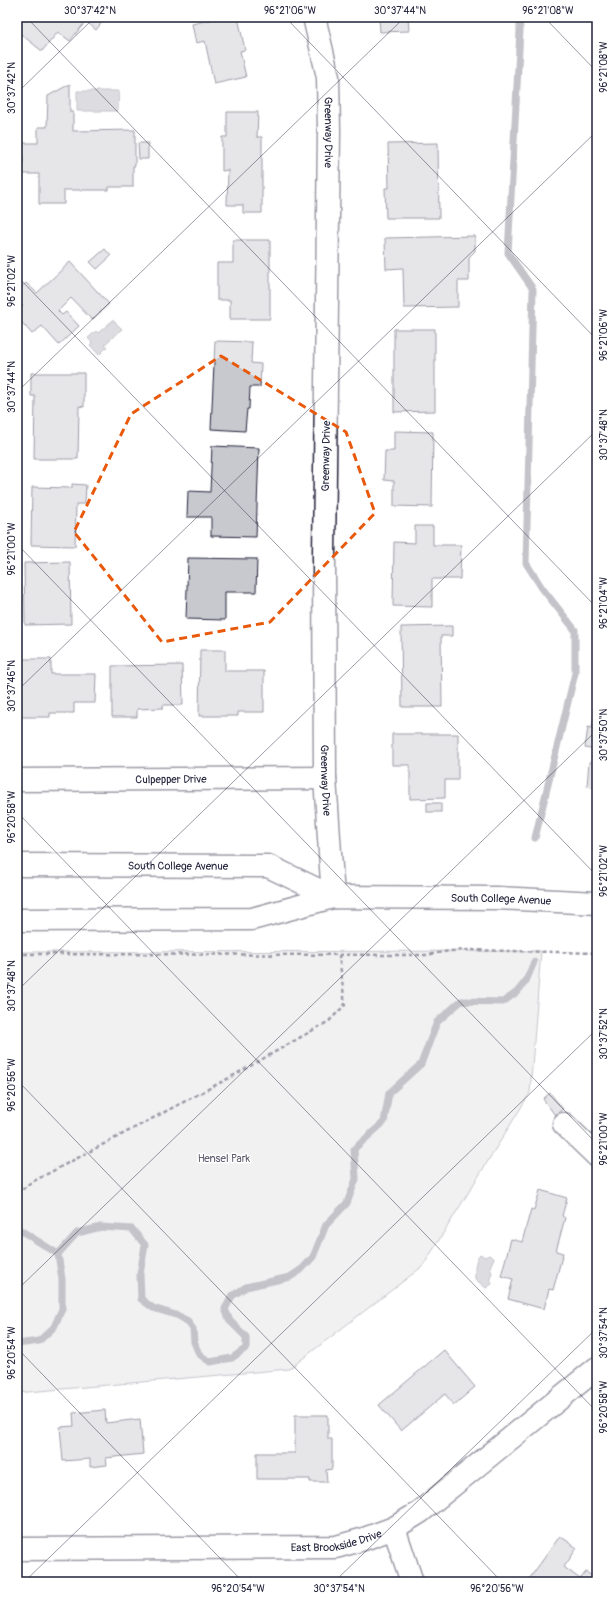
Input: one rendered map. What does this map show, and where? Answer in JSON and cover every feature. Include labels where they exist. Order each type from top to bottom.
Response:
[{"type":"street","name":"Greenway Drive","points":[[314,17],[328,77],[329,124],[324,556],[325,778],[333,897]]},
{"type":"street","name":"Culpepper Drive","points":[[17,780],[325,778]]},
{"type":"street","name":"South College Avenue","points":[[17,865],[268,866],[333,897]]},
{"type":"street","name":"South College Avenue","points":[[17,920],[252,919],[333,897],[497,898],[597,903]]},
{"type":"street","points":[[564,1124],[597,1156]]},
{"type":"street","name":"East Brookside Drive","points":[[17,1549],[336,1547],[364,1539],[394,1528],[420,1512],[597,1368]]},
{"type":"street","points":[[394,1528],[412,1582]]},
{"type":"path","points":[[17,954],[426,955],[449,950],[469,950],[597,954]]},
{"type":"path","points":[[17,1194],[30,1183],[231,1077],[329,1021],[345,1004],[339,955]]},
{"type":"highlighted area","points":[[221,356],[346,432],[375,513],[270,622],[162,642],[74,532],[131,414]]},
{"type":"green space","name":"Hensel Park","points":[[541,951],[530,1093],[423,1266],[289,1369],[17,1393],[17,952]]},
{"type":"shaded area","points":[[77,91],[119,91],[118,111],[77,111]]},
{"type":"shaded area","points":[[113,320],[122,329],[105,344],[107,347],[99,355],[90,345],[92,343],[88,338],[96,331],[98,333]]},
{"type":"shaded area","points":[[480,1254],[485,1257],[489,1255],[494,1258],[490,1267],[492,1273],[490,1278],[492,1284],[486,1288],[475,1279],[476,1262]]},
{"type":"building","points":[[17,17],[106,17],[96,30],[86,21],[70,41],[58,32],[42,51],[17,31]]},
{"type":"building","points":[[223,17],[238,17],[245,50],[240,51],[246,77],[214,84],[205,41],[196,43],[192,24]]},
{"type":"building","points":[[379,17],[408,17],[409,31],[380,32]]},
{"type":"building","points":[[70,84],[70,112],[73,112],[73,131],[135,130],[135,166],[133,166],[133,187],[109,187],[109,190],[64,190],[64,204],[39,204],[39,174],[23,174],[23,143],[38,143],[38,127],[47,127],[48,96]]},
{"type":"building","points":[[227,112],[258,112],[257,137],[262,137],[262,213],[243,213],[243,205],[227,205],[228,170],[222,171],[222,137],[227,137]]},
{"type":"building","points":[[138,143],[148,143],[148,159],[139,159]]},
{"type":"building","points":[[438,143],[439,218],[386,218],[385,188],[389,188],[388,144]]},
{"type":"building","points":[[475,236],[475,251],[469,257],[469,281],[458,281],[458,307],[404,308],[403,268],[386,269],[385,238]]},
{"type":"building","points":[[233,240],[270,240],[270,319],[230,319],[230,300],[217,300],[217,263],[233,263]]},
{"type":"building","points":[[105,249],[111,256],[97,269],[90,262]]},
{"type":"building","points":[[70,262],[109,304],[92,320],[71,298],[58,311],[62,315],[66,312],[79,326],[59,345],[42,326],[32,334],[17,317],[17,311],[23,306],[17,300],[17,291],[26,283],[37,293]]},
{"type":"building","points":[[394,329],[435,329],[435,411],[394,412]]},
{"type":"building","points":[[215,341],[252,342],[251,363],[261,364],[260,387],[250,387],[249,409],[247,409],[245,431],[211,429]]},
{"type":"building","points":[[31,373],[84,373],[84,407],[79,406],[78,459],[34,459],[35,396],[31,396]]},
{"type":"building","points":[[394,431],[433,432],[432,507],[394,506],[394,481],[384,480],[385,451],[394,451]]},
{"type":"building","points":[[212,446],[259,448],[256,537],[211,536],[211,517],[187,517],[188,491],[210,492]]},
{"type":"building","points":[[72,484],[86,485],[85,504],[76,504],[75,546],[31,545],[32,487],[72,488]]},
{"type":"building","points":[[415,526],[433,526],[433,545],[461,545],[460,579],[432,579],[432,607],[393,606],[394,542],[415,543]]},
{"type":"building","points":[[188,558],[257,559],[256,592],[225,592],[225,620],[186,619]]},
{"type":"building","points":[[70,562],[71,624],[25,625],[24,563]]},
{"type":"building","points":[[452,626],[452,636],[441,636],[442,707],[402,707],[401,627]]},
{"type":"building","points":[[200,650],[225,650],[225,671],[264,671],[264,712],[238,712],[238,716],[199,716]]},
{"type":"building","points":[[21,659],[51,659],[51,674],[96,674],[95,703],[74,703],[74,713],[50,713],[50,717],[21,717]]},
{"type":"building","points":[[182,665],[183,705],[163,705],[163,708],[137,709],[137,717],[112,717],[112,666]]},
{"type":"building","points":[[594,714],[597,715],[597,750],[585,748],[588,727],[592,728]]},
{"type":"building","points":[[392,734],[458,734],[458,780],[445,780],[445,798],[410,799],[410,765],[392,765]]},
{"type":"building","points":[[589,762],[597,763],[597,788],[587,786]]},
{"type":"building","points":[[427,803],[441,803],[441,812],[427,812]]},
{"type":"building","points":[[550,1093],[563,1109],[555,1115],[543,1099]]},
{"type":"building","points":[[540,1190],[567,1198],[562,1216],[565,1218],[556,1251],[563,1253],[553,1290],[549,1289],[544,1309],[508,1299],[513,1279],[501,1276],[511,1239],[522,1242],[531,1209],[534,1210]]},
{"type":"building","points":[[444,1350],[475,1387],[454,1405],[445,1394],[401,1431],[379,1405]]},
{"type":"building","points":[[105,1410],[106,1423],[140,1419],[143,1454],[106,1458],[107,1465],[90,1467],[90,1459],[63,1461],[60,1427],[74,1426],[73,1413]]},
{"type":"building","points":[[295,1415],[328,1415],[328,1439],[332,1439],[332,1469],[326,1470],[327,1482],[310,1482],[310,1479],[257,1479],[257,1453],[295,1453]]},
{"type":"building","points":[[560,1536],[577,1548],[564,1567],[580,1579],[586,1572],[595,1578],[592,1582],[527,1582]]},
{"type":"waterway","points":[[519,17],[520,30],[508,253],[533,289],[526,563],[542,588],[575,630],[575,673],[535,838]]},
{"type":"waterway","points":[[17,1344],[39,1341],[54,1327],[62,1309],[62,1279],[58,1254],[77,1233],[101,1227],[132,1229],[145,1245],[140,1274],[141,1299],[153,1308],[179,1316],[188,1322],[193,1329],[194,1342],[199,1354],[210,1362],[232,1358],[246,1348],[246,1337],[230,1321],[225,1309],[232,1296],[246,1287],[290,1277],[302,1269],[313,1257],[326,1225],[347,1203],[356,1179],[354,1149],[384,1122],[389,1093],[421,1064],[437,1022],[461,1001],[503,1002],[517,992],[526,981],[534,962]]},
{"type":"waterway","points":[[17,1228],[58,1254]]}]
